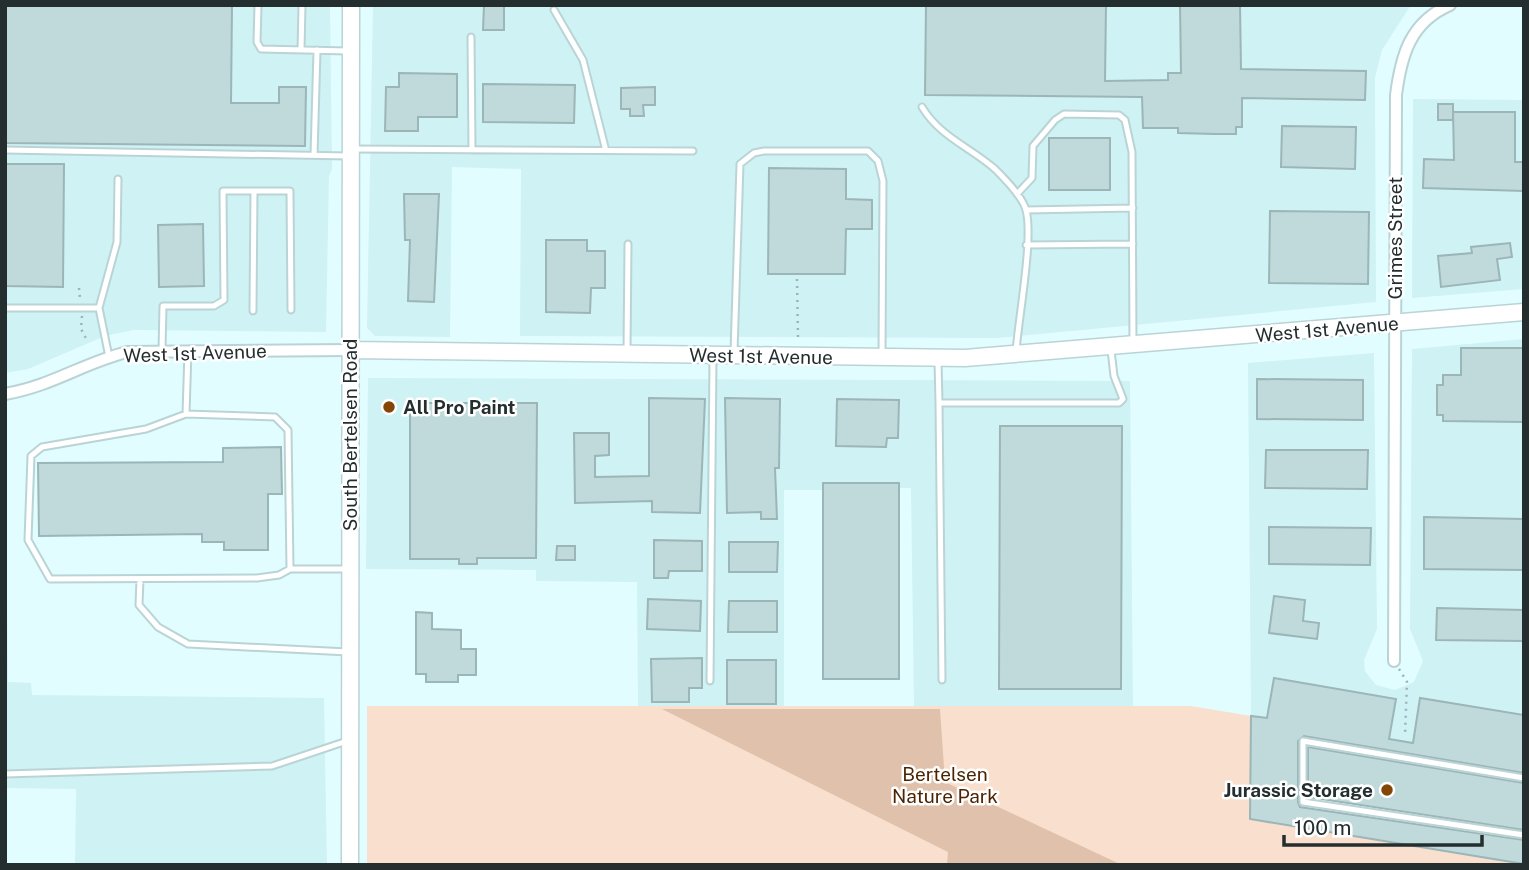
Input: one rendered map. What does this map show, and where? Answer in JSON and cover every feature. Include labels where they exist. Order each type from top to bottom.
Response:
[{"type":"street","name":"South Bertelsen Road","points":[[350,865],[351,5]]},
{"type":"street","name":"Grimes Street","points":[[1394,661],[1396,95],[1404,48],[1417,28],[1450,5]]},
{"type":"street","name":"West 1st Avenue","points":[[5,394],[64,378],[109,357],[162,350],[938,358],[1015,355],[1524,312]]},
{"type":"lane","points":[[258,5],[258,46],[264,50],[351,51]]},
{"type":"lane","points":[[301,50],[302,5]]},
{"type":"lane","points":[[554,10],[583,60],[606,151]]},
{"type":"lane","points":[[471,37],[472,150]]},
{"type":"lane","points":[[314,155],[317,50]]},
{"type":"lane","points":[[922,107],[936,128],[995,169],[1017,194],[1026,210],[1026,245],[1015,355]]},
{"type":"lane","points":[[1017,194],[1032,178],[1033,146],[1055,120],[1064,114],[1119,115],[1125,120],[1132,152],[1133,345]]},
{"type":"lane","points":[[5,150],[314,155],[472,150],[693,151]]},
{"type":"lane","points":[[734,355],[740,164],[754,153],[764,151],[868,151],[878,160],[883,181],[882,357]]},
{"type":"lane","points":[[109,357],[99,308],[117,242],[118,179]]},
{"type":"lane","points":[[162,350],[163,306],[214,306],[224,300],[223,191],[290,191],[290,310]]},
{"type":"lane","points":[[253,311],[254,191]]},
{"type":"lane","points":[[1026,210],[1133,208]]},
{"type":"lane","points":[[626,354],[628,244]]},
{"type":"lane","points":[[1026,245],[1133,244]]},
{"type":"lane","points":[[5,308],[99,308]]},
{"type":"lane","points":[[939,403],[1119,403],[1123,399],[1114,376],[1111,347]]},
{"type":"lane","points":[[186,414],[188,351]]},
{"type":"lane","points":[[710,681],[713,355]]},
{"type":"lane","points":[[938,358],[942,680]]},
{"type":"lane","points":[[290,569],[288,430],[275,418],[186,414],[146,429],[42,447],[31,456],[28,541],[50,579],[257,578],[279,575],[290,569],[351,569]]},
{"type":"lane","points":[[140,579],[139,606],[158,627],[188,644],[351,652]]},
{"type":"lane","points":[[5,774],[272,766],[351,740]]},
{"type":"lane","points":[[1524,778],[1303,741],[1303,802],[1524,835]]},
{"type":"path","points":[[797,279],[798,338]]},
{"type":"path","points":[[1394,661],[1407,682],[1405,735]]},
{"type":"shaded area","points":[[5,5],[330,5],[332,169],[329,176],[326,332],[133,330],[105,336],[28,369],[5,373]]},
{"type":"shaded area","points":[[373,5],[1411,5],[1382,50],[1375,78],[1376,302],[997,338],[520,336],[521,169],[452,167],[450,337],[375,336],[367,328]]},
{"type":"shaded area","points":[[1413,99],[1524,100],[1524,289],[1412,298]]},
{"type":"shaded area","points":[[1524,339],[1524,762],[1251,716],[1248,363],[1374,353],[1377,629],[1364,660],[1365,671],[1376,685],[1395,690],[1414,682],[1423,661],[1410,629],[1412,349]]},
{"type":"shaded area","points":[[368,378],[1130,381],[1133,706],[914,706],[911,488],[899,488],[899,524],[829,525],[829,490],[784,490],[784,706],[638,706],[637,582],[536,581],[536,570],[366,569]]},
{"type":"shaded area","points":[[5,414],[8,682],[31,683],[32,695],[324,698],[327,865],[75,865],[76,789],[5,788]]},
{"type":"green space","name":"Bertelsen Nature Park","points":[[367,706],[1191,706],[1251,716],[1251,819],[1524,865],[367,865]]},
{"type":"green space","points":[[662,709],[940,709],[945,782],[1122,865],[947,865],[948,852]]},
{"type":"building","points":[[5,5],[232,5],[231,103],[279,103],[279,87],[306,87],[305,146],[5,143]]},
{"type":"building","points":[[484,5],[504,5],[504,30],[483,30]]},
{"type":"building","points":[[926,5],[1106,5],[1105,81],[1168,80],[1168,73],[1181,73],[1180,5],[1240,5],[1241,69],[1366,71],[1365,100],[1242,98],[1242,127],[1236,127],[1236,134],[1215,134],[1178,133],[1178,128],[1143,128],[1142,97],[925,95]]},
{"type":"building","points":[[399,73],[457,74],[457,117],[418,117],[418,131],[385,131],[386,87],[399,87]]},
{"type":"building","points":[[483,84],[575,85],[574,123],[483,122]]},
{"type":"building","points":[[655,87],[655,105],[643,105],[644,116],[630,116],[630,109],[621,109],[621,88]]},
{"type":"building","points":[[1438,104],[1453,104],[1453,120],[1438,120]]},
{"type":"building","points":[[1453,112],[1515,112],[1515,162],[1524,162],[1524,191],[1423,188],[1424,159],[1454,160]]},
{"type":"building","points":[[1282,126],[1356,127],[1355,169],[1281,167]]},
{"type":"building","points":[[1049,138],[1110,138],[1110,190],[1049,190]]},
{"type":"building","points":[[5,164],[64,164],[63,287],[5,286]]},
{"type":"building","points":[[769,168],[846,169],[846,199],[872,200],[872,229],[846,229],[845,274],[768,274]]},
{"type":"building","points":[[404,194],[439,194],[434,302],[408,301],[410,240],[405,240]]},
{"type":"building","points":[[1270,211],[1369,212],[1368,284],[1269,283]]},
{"type":"building","points":[[203,224],[204,286],[159,287],[158,225]]},
{"type":"building","points":[[546,240],[587,240],[587,251],[605,251],[605,288],[591,288],[590,313],[546,312]]},
{"type":"building","points":[[1510,243],[1512,257],[1497,259],[1500,280],[1441,287],[1438,256],[1472,253],[1471,247]]},
{"type":"building","points":[[1461,348],[1524,348],[1524,422],[1443,421],[1443,415],[1437,415],[1437,385],[1443,385],[1443,375],[1461,375]]},
{"type":"building","points":[[1257,379],[1363,380],[1363,420],[1257,419]]},
{"type":"building","points":[[649,398],[705,399],[700,513],[652,512],[652,501],[575,503],[574,433],[609,433],[609,455],[595,456],[595,477],[649,476]]},
{"type":"building","points":[[725,398],[780,399],[779,468],[775,468],[777,519],[761,519],[761,512],[727,513]]},
{"type":"building","points":[[837,399],[899,400],[898,438],[887,438],[886,447],[836,446]]},
{"type":"building","points":[[410,403],[537,403],[536,558],[477,558],[477,564],[459,564],[459,559],[410,559]]},
{"type":"building","points":[[1000,426],[1122,426],[1121,689],[999,689]]},
{"type":"building","points":[[281,447],[282,494],[268,494],[268,550],[224,550],[224,542],[202,542],[202,534],[39,536],[38,463],[223,462],[223,448]]},
{"type":"building","points":[[1266,450],[1368,450],[1367,489],[1265,488]]},
{"type":"building","points":[[823,483],[899,483],[899,679],[823,679]]},
{"type":"building","points":[[1424,517],[1524,519],[1524,570],[1424,569]]},
{"type":"building","points":[[1269,527],[1371,528],[1370,565],[1269,564]]},
{"type":"building","points":[[654,540],[702,541],[702,571],[669,571],[668,578],[654,578]]},
{"type":"building","points":[[729,542],[778,542],[777,572],[729,572]]},
{"type":"building","points":[[557,546],[575,546],[575,560],[556,560]]},
{"type":"building","points":[[1274,596],[1305,600],[1303,621],[1319,623],[1317,639],[1269,633]]},
{"type":"building","points":[[648,599],[701,601],[700,631],[647,629]]},
{"type":"building","points":[[729,601],[777,601],[777,632],[728,632]]},
{"type":"building","points":[[1437,608],[1524,610],[1524,641],[1436,640]]},
{"type":"building","points":[[416,612],[432,613],[432,629],[461,630],[461,649],[476,649],[476,675],[458,675],[458,682],[426,682],[426,674],[416,674]]},
{"type":"building","points":[[702,658],[702,688],[689,688],[689,702],[652,702],[651,659]]},
{"type":"building","points":[[727,660],[776,660],[776,704],[727,704]]},
{"type":"building","points":[[1274,678],[1396,699],[1389,739],[1413,743],[1420,698],[1524,715],[1524,773],[1304,736],[1298,741],[1298,802],[1300,807],[1524,840],[1524,864],[1250,819],[1251,716],[1267,718]]},
{"type":"building","points":[[1308,747],[1524,783],[1524,830],[1308,797]]},
{"type":"place","name":"All Pro Paint","points":[[389,407]]},
{"type":"place","name":"Jurassic Storage","points":[[1387,790]]}]
